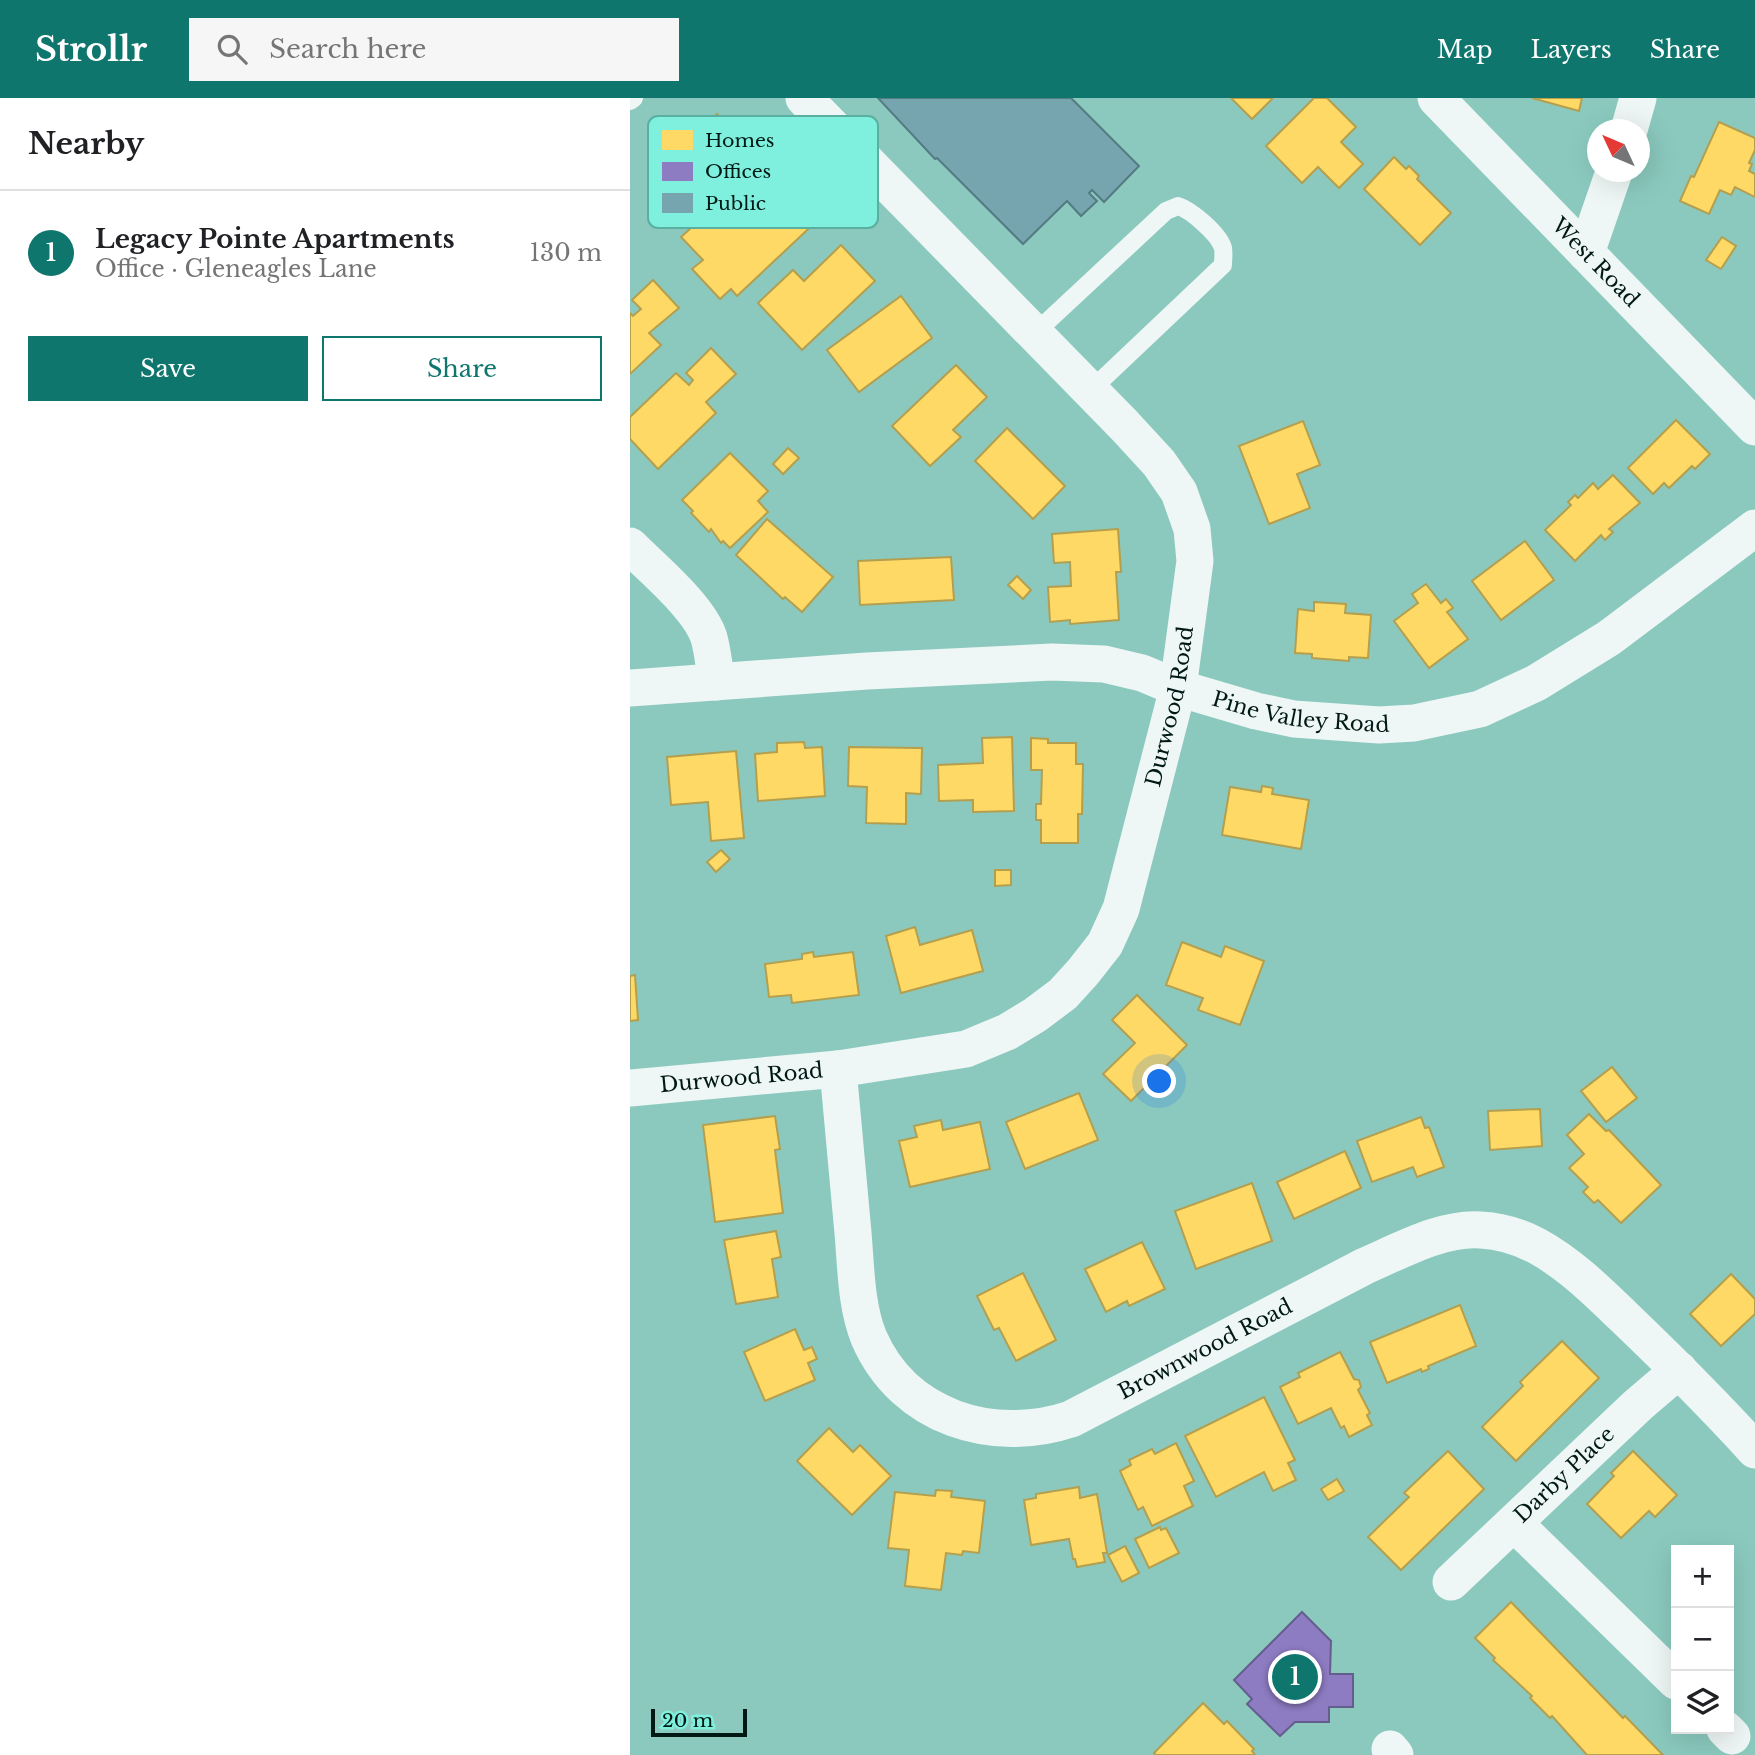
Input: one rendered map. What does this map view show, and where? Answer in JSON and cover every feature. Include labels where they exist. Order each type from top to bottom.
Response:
[{"type":"street","name":"Durwood Road","points":[[804,98],[822,116]]},
{"type":"street","name":"West Road","points":[[1436,98],[1755,427]]},
{"type":"street","points":[[1632,119],[1638,98]]},
{"type":"street","name":"Durwood Road","points":[[630,1088],[838,1069],[966,1049],[988,1041],[1035,1015],[1063,994],[1105,944],[1121,909],[1178,688],[1195,561],[1192,529],[1179,492],[1159,463],[878,173]]},
{"type":"street","points":[[1586,253],[1611,182]]},
{"type":"street","name":"Pine Valley Road","points":[[630,688],[867,671],[1052,662],[1104,664],[1142,673],[1178,688],[1255,711],[1294,719],[1378,725],[1414,723],[1480,709],[1536,683],[1609,638],[1755,528]]},
{"type":"street","points":[[630,546],[694,611],[703,625],[709,638],[717,682]]},
{"type":"street","name":"Brownwood Road","points":[[838,1069],[857,1280],[869,1337],[884,1363],[908,1390],[936,1410],[970,1425],[1021,1430],[1071,1419],[1365,1266],[1441,1236],[1479,1230],[1505,1233],[1537,1246],[1569,1268],[1750,1433]]},
{"type":"street","name":"Darby Place","points":[[1451,1582],[1638,1405],[1679,1370]]},
{"type":"street","points":[[1514,1523],[1671,1676]]},
{"type":"lane","points":[[1035,333],[1166,211],[1178,206],[1188,209],[1220,242],[1224,251],[1223,265],[1090,391]]},
{"type":"building: Homes","points":[[1231,98],[1273,98],[1252,119]]},
{"type":"building: Homes","points":[[1314,98],[1327,98],[1356,127],[1341,142],[1363,164],[1339,188],[1318,167],[1302,183],[1266,146]]},
{"type":"building: Homes","points":[[1532,98],[1582,98],[1579,111]]},
{"type":"building: Homes","points":[[1719,122],[1755,138],[1755,150],[1749,163],[1752,164],[1749,171],[1755,174],[1755,197],[1735,187],[1731,195],[1720,190],[1709,214],[1680,201]]},
{"type":"building: Homes","points":[[1394,157],[1406,169],[1409,166],[1419,176],[1417,179],[1451,213],[1420,245],[1364,189]]},
{"type":"building: Homes","points":[[691,228],[809,228],[737,296],[731,289],[720,299],[692,269],[703,260],[681,237]]},
{"type":"building: Homes","points":[[1722,237],[1736,246],[1721,269],[1706,260]]},
{"type":"building: Homes","points":[[841,245],[875,281],[802,350],[758,303],[793,270],[804,281]]},
{"type":"building: Homes","points":[[653,280],[679,308],[649,333],[661,345],[630,374],[630,313],[633,316],[641,309],[632,300]]},
{"type":"building: Homes","points":[[901,296],[932,338],[859,392],[827,350]]},
{"type":"building: Homes","points":[[711,348],[736,374],[706,402],[716,413],[658,469],[630,439],[630,417],[676,373],[689,385],[693,380],[686,373]]},
{"type":"building: Homes","points":[[956,365],[987,397],[953,430],[961,437],[930,466],[892,426]]},
{"type":"building: Homes","points":[[1676,420],[1710,454],[1695,469],[1692,466],[1669,488],[1664,483],[1653,494],[1628,468]]},
{"type":"building: Homes","points":[[1303,421],[1320,465],[1297,474],[1310,508],[1269,524],[1239,446]]},
{"type":"building: Homes","points":[[1007,428],[1065,486],[1033,519],[975,461]]},
{"type":"building: Homes","points":[[788,448],[799,458],[783,474],[773,464]]},
{"type":"building: Homes","points":[[730,453],[768,491],[758,501],[768,512],[730,548],[723,541],[721,543],[711,529],[709,532],[682,500]]},
{"type":"building: Homes","points":[[1613,475],[1640,503],[1609,529],[1613,532],[1605,540],[1601,535],[1575,561],[1545,530],[1571,505],[1568,502],[1575,495],[1578,498],[1593,483],[1598,489]]},
{"type":"building: Homes","points":[[767,519],[833,577],[802,612],[785,597],[783,599],[736,555]]},
{"type":"building: Homes","points":[[1118,529],[1121,572],[1116,572],[1119,620],[1070,624],[1070,620],[1050,622],[1048,587],[1071,586],[1070,562],[1054,563],[1052,534]]},
{"type":"building: Homes","points":[[1525,541],[1554,580],[1501,620],[1472,581]]},
{"type":"building: Homes","points":[[951,557],[954,600],[860,605],[858,561]]},
{"type":"building: Homes","points":[[1017,576],[1031,590],[1023,599],[1008,585]]},
{"type":"building: Homes","points":[[1426,584],[1441,603],[1446,599],[1453,608],[1447,612],[1468,639],[1429,668],[1394,621],[1418,603],[1412,594]]},
{"type":"building: Homes","points":[[1314,602],[1346,604],[1345,613],[1371,615],[1368,658],[1349,657],[1349,661],[1312,658],[1312,654],[1295,653],[1298,609],[1314,611]]},
{"type":"building: Homes","points":[[1012,737],[1014,811],[973,812],[973,800],[939,801],[938,765],[983,763],[982,738]]},
{"type":"building: Homes","points":[[1031,738],[1048,739],[1048,743],[1076,743],[1076,764],[1083,764],[1082,814],[1078,814],[1078,843],[1041,843],[1041,820],[1036,820],[1036,804],[1041,804],[1042,770],[1031,770]]},
{"type":"building: Homes","points":[[804,742],[805,748],[822,747],[825,796],[758,801],[755,754],[777,752],[777,743]]},
{"type":"building: Homes","points":[[849,747],[922,748],[921,794],[906,793],[906,824],[866,823],[867,787],[848,786]]},
{"type":"building: Homes","points":[[736,751],[744,838],[711,841],[708,802],[671,805],[667,757]]},
{"type":"building: Homes","points":[[1262,786],[1273,788],[1272,794],[1309,800],[1301,849],[1222,835],[1230,787],[1261,792]]},
{"type":"building: Homes","points":[[721,850],[730,859],[716,872],[707,862]]},
{"type":"building: Homes","points":[[995,870],[1011,870],[1011,885],[995,886]]},
{"type":"building: Homes","points":[[915,927],[920,945],[972,930],[983,971],[901,993],[886,936]]},
{"type":"building: Homes","points":[[1182,942],[1221,957],[1225,946],[1264,961],[1240,1025],[1198,1010],[1203,998],[1166,985]]},
{"type":"building: Homes","points":[[813,952],[814,957],[853,952],[859,995],[792,1003],[791,995],[769,997],[765,964],[802,959],[802,954]]},
{"type":"building: Homes","points":[[635,975],[638,1020],[630,1021],[630,976]]},
{"type":"building: Homes","points":[[1137,995],[1187,1045],[1131,1101],[1103,1074],[1135,1043],[1112,1020]]},
{"type":"building: Homes","points":[[1612,1067],[1637,1098],[1606,1122],[1581,1091]]},
{"type":"building: Homes","points":[[1079,1093],[1098,1140],[1025,1169],[1006,1122]]},
{"type":"building: Homes","points":[[1540,1109],[1542,1146],[1490,1150],[1488,1111]]},
{"type":"building: Homes","points":[[1589,1114],[1606,1131],[1609,1130],[1661,1185],[1621,1223],[1598,1200],[1594,1203],[1583,1192],[1588,1187],[1569,1168],[1584,1154],[1567,1135]]},
{"type":"building: Homes","points":[[775,1116],[780,1149],[775,1150],[783,1213],[715,1222],[703,1125]]},
{"type":"building: Homes","points":[[1421,1117],[1425,1128],[1429,1127],[1444,1167],[1417,1177],[1413,1167],[1372,1182],[1357,1141]]},
{"type":"building: Homes","points":[[941,1120],[943,1130],[980,1122],[990,1169],[910,1187],[899,1141],[917,1137],[914,1126]]},
{"type":"building: Homes","points":[[1345,1151],[1361,1188],[1294,1219],[1277,1182]]},
{"type":"building: Homes","points":[[1252,1183],[1272,1241],[1196,1269],[1175,1211]]},
{"type":"building: Homes","points":[[776,1231],[781,1257],[772,1259],[778,1297],[736,1304],[724,1240]]},
{"type":"building: Homes","points":[[1142,1242],[1165,1289],[1129,1306],[1127,1301],[1106,1312],[1085,1269]]},
{"type":"building: Homes","points":[[1023,1273],[1056,1340],[1016,1361],[999,1328],[994,1330],[977,1296]]},
{"type":"building: Homes","points":[[1731,1274],[1755,1299],[1755,1314],[1721,1346],[1690,1314]]},
{"type":"building: Homes","points":[[1460,1305],[1476,1346],[1428,1366],[1429,1369],[1422,1372],[1421,1369],[1387,1383],[1370,1342]]},
{"type":"building: Homes","points":[[795,1329],[804,1350],[812,1347],[817,1359],[808,1363],[815,1380],[765,1401],[744,1352]]},
{"type":"building: Homes","points":[[1562,1341],[1599,1378],[1516,1461],[1482,1427],[1523,1386],[1520,1382]]},
{"type":"building: Homes","points":[[1340,1352],[1354,1379],[1359,1380],[1361,1387],[1358,1390],[1370,1413],[1367,1415],[1372,1425],[1349,1437],[1331,1408],[1298,1424],[1280,1387],[1300,1377],[1298,1373]]},
{"type":"building: Homes","points":[[1264,1397],[1295,1460],[1288,1463],[1296,1480],[1273,1491],[1264,1472],[1216,1497],[1185,1436]]},
{"type":"building: Homes","points":[[829,1428],[853,1452],[860,1445],[891,1476],[852,1515],[797,1461]]},
{"type":"building: Homes","points":[[1176,1443],[1194,1481],[1184,1486],[1193,1506],[1152,1526],[1143,1507],[1138,1510],[1120,1471],[1131,1465],[1129,1460],[1152,1449],[1155,1454]]},
{"type":"building: Homes","points":[[1448,1451],[1484,1489],[1401,1570],[1368,1537],[1409,1497],[1404,1493]]},
{"type":"building: Homes","points":[[1633,1451],[1677,1495],[1655,1517],[1649,1511],[1621,1538],[1587,1504],[1614,1476],[1611,1473]]},
{"type":"building: Homes","points":[[1337,1479],[1344,1491],[1328,1500],[1321,1489]]},
{"type":"building: Homes","points":[[1079,1487],[1080,1498],[1097,1494],[1107,1553],[1103,1553],[1105,1562],[1077,1567],[1069,1539],[1031,1545],[1024,1500],[1036,1498],[1036,1494]]},
{"type":"building: Homes","points":[[936,1490],[952,1491],[951,1497],[985,1501],[979,1553],[946,1553],[941,1590],[905,1586],[909,1550],[888,1548],[895,1492],[935,1496]]},
{"type":"building: Homes","points":[[1160,1527],[1161,1530],[1166,1528],[1179,1553],[1149,1568],[1135,1539]]},
{"type":"building: Homes","points":[[1125,1546],[1139,1573],[1122,1582],[1108,1555]]},
{"type":"building: Homes","points":[[1511,1602],[1623,1718],[1625,1716],[1663,1755],[1587,1755],[1552,1716],[1550,1718],[1530,1698],[1532,1696],[1493,1660],[1495,1658],[1475,1638]]},
{"type":"building: Homes","points":[[1203,1703],[1224,1724],[1227,1721],[1254,1749],[1252,1751],[1255,1755],[1154,1753]]},
{"type":"building: Offices","points":[[1302,1612],[1331,1641],[1330,1674],[1353,1674],[1353,1707],[1329,1707],[1329,1722],[1295,1722],[1280,1736],[1247,1704],[1252,1699],[1234,1680]]},
{"type":"building: Public","points":[[878,98],[1071,98],[1139,166],[1104,202],[1092,190],[1089,193],[1097,201],[1081,216],[1067,201],[1023,244],[937,158],[935,159]]},
{"type":"place","name":"Legacy Pointe Apartments","points":[[1295,1677]]}]
